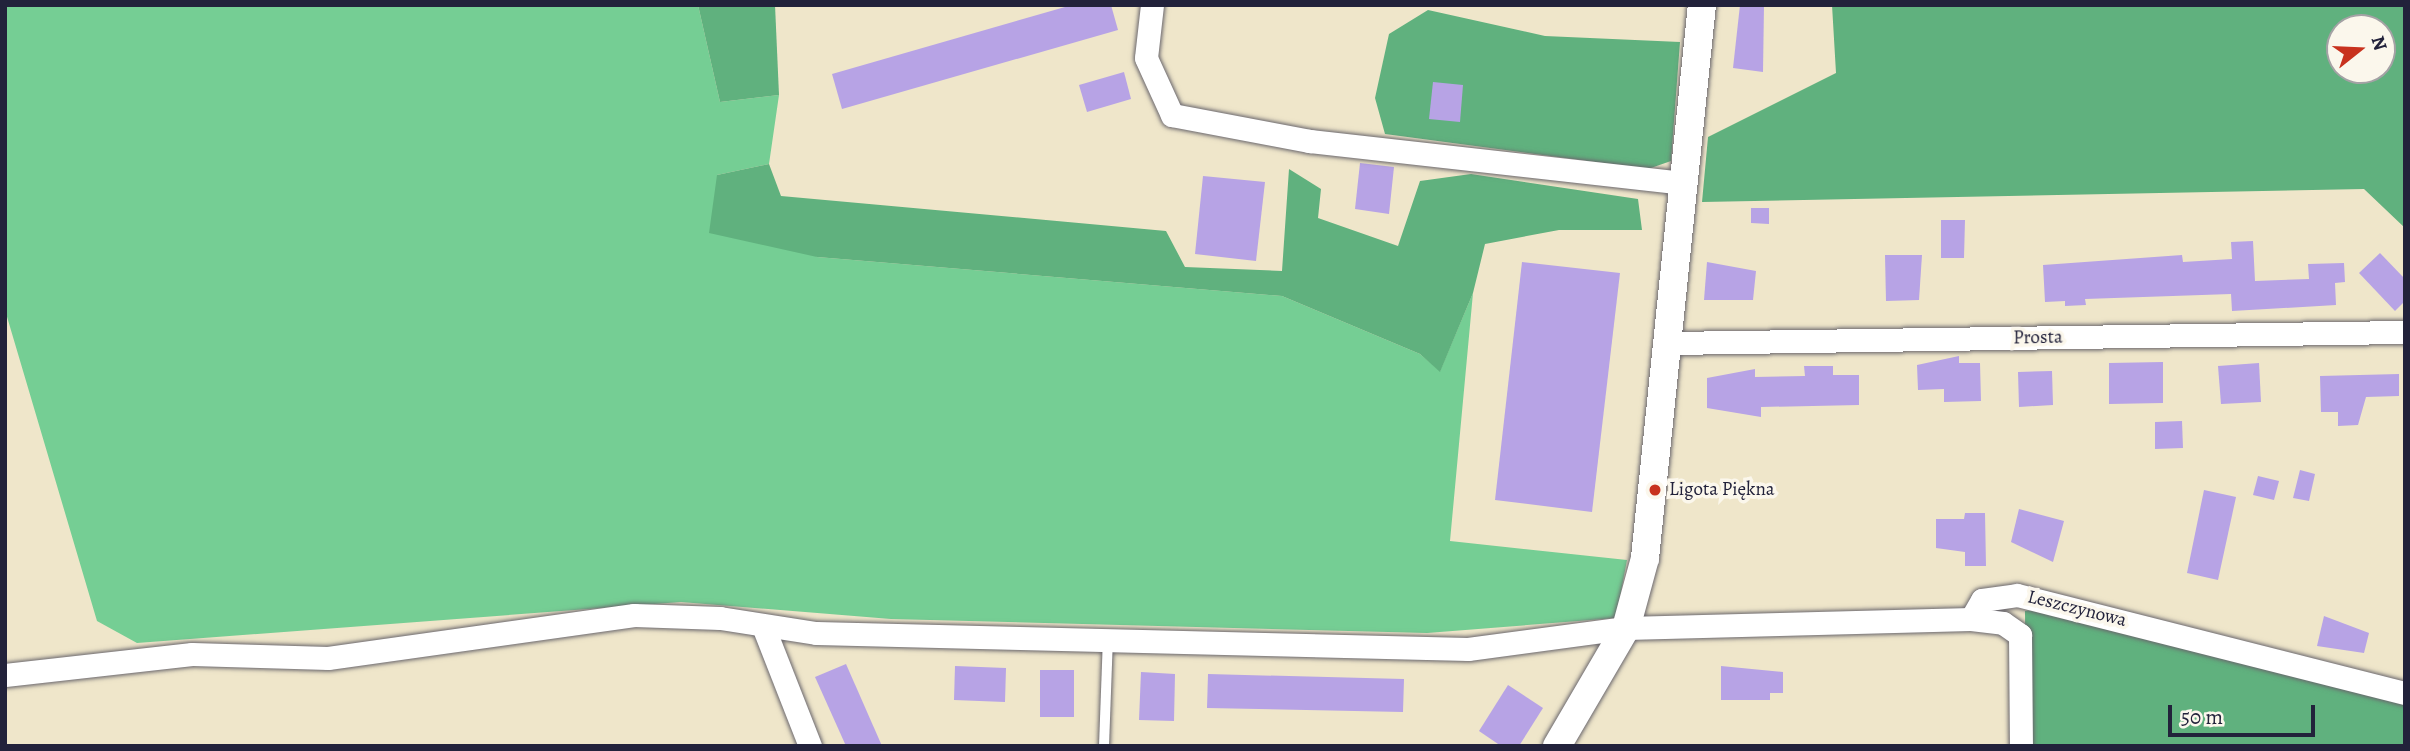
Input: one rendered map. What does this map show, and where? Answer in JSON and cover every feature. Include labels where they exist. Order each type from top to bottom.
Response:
[{"type":"street","points":[[1152,5],[1146,58],[1171,115],[1310,141],[1685,183]]},
{"type":"street","points":[[1557,746],[1611,660],[1626,628],[1645,558],[1670,344],[1702,5]]},
{"type":"street","name":"Prosta","points":[[1670,344],[2405,332]]},
{"type":"street","name":"Leszczynowa","points":[[1971,619],[1982,600],[2017,594],[2405,693]]},
{"type":"street","points":[[5,675],[192,654],[328,658],[634,615],[763,625],[816,633],[1480,649],[1626,628],[1971,619],[2003,624],[2020,635],[2021,746]]},
{"type":"street","points":[[763,625],[810,746]]},
{"type":"lane","points":[[1104,746],[1108,638]]},
{"type":"green space","points":[[5,5],[698,5],[720,102],[779,95],[769,164],[717,175],[817,257],[1282,296],[1420,354],[1440,371],[1473,293],[1450,541],[1627,560],[1616,618],[1427,633],[891,619],[681,602],[137,643],[97,621],[5,310]]},
{"type":"green space","points":[[698,5],[775,5],[779,95],[720,102]]},
{"type":"green space","points":[[1832,5],[2405,5],[2405,228],[2364,189],[1702,202],[1708,137],[1836,73]]},
{"type":"green space","points":[[1428,10],[1545,36],[1680,42],[1671,161],[1648,169],[1385,134],[1375,98],[1389,34]]},
{"type":"green space","points":[[769,164],[781,196],[1166,231],[1185,267],[1282,271],[1289,169],[1321,189],[1318,218],[1398,246],[1420,181],[1471,174],[1638,199],[1642,230],[1559,230],[1485,244],[1473,293],[1440,372],[1420,354],[1282,296],[817,257],[709,233],[717,175]]},
{"type":"green space","points":[[2052,607],[2405,697],[2405,746],[2026,746],[2025,611]]},
{"type":"building","points":[[1072,5],[1111,5],[1118,30],[842,109],[832,74]]},
{"type":"building","points":[[1740,5],[1764,5],[1763,72],[1733,68]]},
{"type":"building","points":[[1124,72],[1131,99],[1087,112],[1079,85]]},
{"type":"building","points":[[1433,82],[1463,85],[1460,122],[1429,119]]},
{"type":"building","points":[[1360,163],[1394,167],[1389,214],[1355,209]]},
{"type":"building","points":[[1203,176],[1265,182],[1256,261],[1195,254]]},
{"type":"building","points":[[1751,208],[1769,208],[1769,224],[1751,223]]},
{"type":"building","points":[[1941,220],[1965,220],[1964,258],[1941,258]]},
{"type":"building","points":[[2253,241],[2255,281],[2309,279],[2308,264],[2344,263],[2345,282],[2335,283],[2336,305],[2232,311],[2231,294],[2085,299],[2086,305],[2065,306],[2065,301],[2045,302],[2043,265],[2182,255],[2183,262],[2232,259],[2231,242]]},
{"type":"building","points":[[2380,253],[2405,279],[2405,301],[2395,311],[2359,273]]},
{"type":"building","points":[[1885,255],[1922,255],[1919,300],[1886,301]]},
{"type":"building","points":[[1522,262],[1620,273],[1592,512],[1495,500]]},
{"type":"building","points":[[1707,262],[1756,271],[1753,300],[1704,300]]},
{"type":"building","points":[[1959,356],[1959,363],[1980,363],[1981,401],[1944,402],[1944,389],[1918,390],[1917,365]]},
{"type":"building","points":[[2163,362],[2163,403],[2109,404],[2109,363]]},
{"type":"building","points":[[2259,363],[2261,402],[2221,404],[2218,366]]},
{"type":"building","points":[[1804,366],[1833,366],[1833,375],[1859,375],[1859,405],[1761,407],[1761,417],[1707,408],[1707,378],[1755,369],[1755,377],[1805,376]]},
{"type":"building","points":[[2052,371],[2053,405],[2019,407],[2018,372]]},
{"type":"building","points":[[2399,374],[2399,396],[2366,397],[2358,425],[2338,426],[2338,412],[2321,412],[2320,376]]},
{"type":"building","points":[[2182,421],[2183,448],[2155,449],[2155,422]]},
{"type":"building","points":[[2300,470],[2315,474],[2309,501],[2293,498]]},
{"type":"building","points":[[2258,476],[2279,481],[2274,500],[2253,495]]},
{"type":"building","points":[[2204,490],[2236,497],[2218,580],[2187,573]]},
{"type":"building","points":[[2019,509],[2064,521],[2053,562],[2011,542]]},
{"type":"building","points":[[1965,513],[1985,513],[1986,566],[1965,566],[1965,552],[1936,548],[1936,519],[1964,519]]},
{"type":"building","points":[[2324,616],[2369,633],[2364,653],[2317,646]]},
{"type":"building","points":[[846,664],[882,746],[846,746],[815,677]]},
{"type":"building","points":[[955,666],[1006,668],[1005,702],[954,700]]},
{"type":"building","points":[[1721,666],[1783,672],[1783,693],[1770,693],[1770,700],[1721,700]]},
{"type":"building","points":[[1040,670],[1074,670],[1074,717],[1040,717]]},
{"type":"building","points":[[1141,672],[1175,674],[1174,721],[1139,720]]},
{"type":"building","points":[[1208,674],[1404,679],[1403,712],[1207,708]]},
{"type":"building","points":[[1508,685],[1543,708],[1519,746],[1501,746],[1479,731]]},
{"type":"place","name":"Ligota Piękna","points":[[1655,490]]}]
